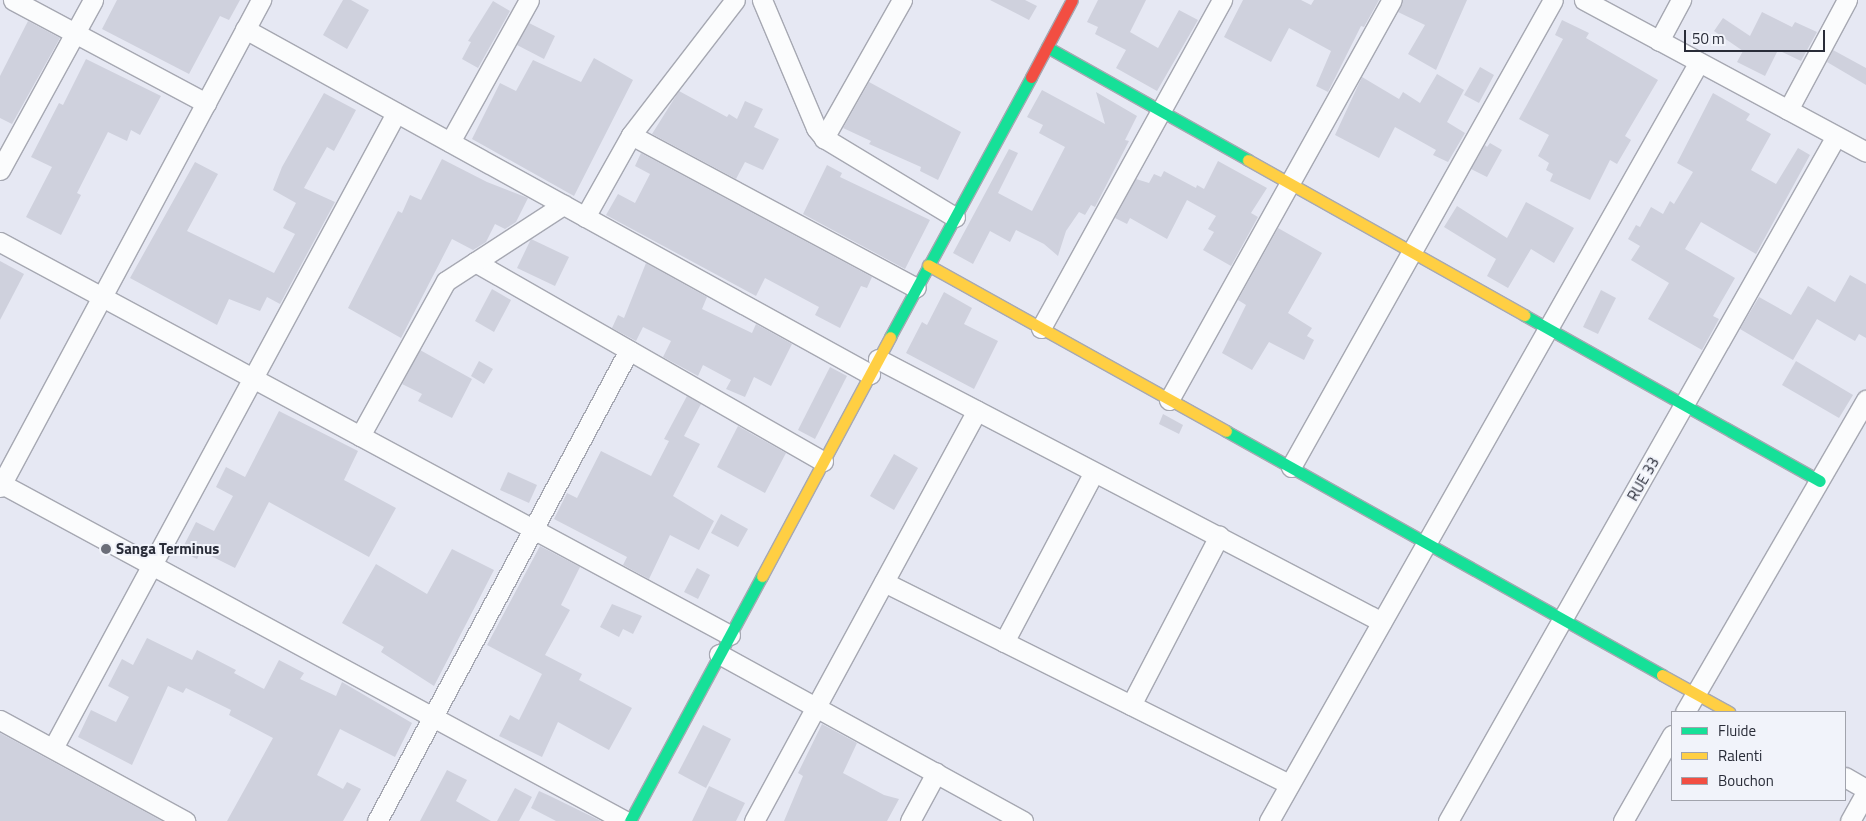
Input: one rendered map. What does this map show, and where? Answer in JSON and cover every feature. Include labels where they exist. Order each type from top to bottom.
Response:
[{"type":"street","points":[[13,0],[206,103]]},
{"type":"street","points":[[0,170],[93,0]]},
{"type":"street","points":[[261,0],[0,485],[152,565],[625,821]]},
{"type":"street","points":[[450,142],[529,0]]},
{"type":"street","points":[[585,217],[631,135],[735,0]]},
{"type":"street","points":[[762,0],[816,128],[824,138],[955,217]]},
{"type":"street","points":[[824,138],[902,0]]},
{"type":"street","points":[[630,821],[1072,0]]},
{"type":"street","points":[[1041,328],[1222,0]]},
{"type":"street","points":[[1169,400],[1392,0]]},
{"type":"street","points":[[1291,467],[1553,0]]},
{"type":"street","points":[[1584,0],[1866,152]]},
{"type":"street","points":[[1659,40],[1681,0]]},
{"type":"street","points":[[1788,110],[1847,0]]},
{"type":"street","points":[[245,29],[585,217],[874,367],[977,411],[1382,622]]},
{"type":"street","points":[[1047,47],[1820,481]]},
{"type":"street","points":[[1269,821],[1426,543],[1550,329],[1699,62]]},
{"type":"street","points":[[53,748],[396,112]]},
{"type":"street","points":[[631,135],[916,288]]},
{"type":"street","name":"RUE 33","points":[[1448,821],[1836,136]]},
{"type":"street","points":[[360,436],[446,281],[563,205]]},
{"type":"street","points":[[0,242],[730,635]]},
{"type":"street","points":[[475,262],[823,461]]},
{"type":"street","points":[[928,265],[1727,711]]},
{"type":"street","points":[[377,821],[629,350]]},
{"type":"street","points":[[1686,711],[1866,400]]},
{"type":"street","points":[[754,821],[977,411]]},
{"type":"street","points":[[1004,642],[1094,472]]},
{"type":"street","points":[[1131,705],[1219,536]]},
{"type":"street","points":[[884,582],[1290,784]]},
{"type":"street","points":[[719,654],[1023,821]]},
{"type":"street","points":[[0,720],[185,821]]},
{"type":"street","points":[[1623,821],[1671,737]]},
{"type":"street","points":[[910,821],[936,773]]},
{"type":"street","points":[[1846,778],[1866,790],[1850,821]]},
{"type":"building","points":[[117,0],[240,0],[229,20],[220,16],[189,74],[102,29]]},
{"type":"building","points":[[343,0],[351,0],[369,10],[347,49],[323,35]]},
{"type":"building","points":[[990,0],[1025,0],[1037,6],[1029,20]]},
{"type":"building","points":[[1098,0],[1146,0],[1130,32],[1158,48],[1179,10],[1198,20],[1157,91],[1116,68],[1126,50],[1095,34],[1098,27],[1087,22]]},
{"type":"building","points":[[1243,0],[1301,0],[1311,5],[1314,0],[1379,0],[1364,27],[1361,26],[1328,92],[1316,86],[1331,51],[1289,28],[1271,62],[1224,37]]},
{"type":"building","points":[[1403,0],[1467,0],[1436,70],[1408,54],[1425,25],[1398,12]]},
{"type":"building","points":[[493,1],[510,11],[478,68],[462,59],[471,42],[468,41]]},
{"type":"building","points":[[1762,12],[1792,27],[1795,22],[1817,32],[1801,61],[1778,50],[1765,76],[1737,62],[1743,51],[1714,31],[1723,18],[1750,36]]},
{"type":"building","points":[[1562,20],[1589,33],[1586,38],[1658,80],[1625,136],[1631,140],[1617,164],[1610,160],[1590,200],[1550,181],[1553,174],[1546,170],[1549,163],[1538,156],[1549,135],[1519,119],[1563,39],[1555,35]]},
{"type":"building","points":[[28,21],[60,38],[12,124],[0,118],[0,76]]},
{"type":"building","points":[[529,23],[555,36],[544,59],[517,45]]},
{"type":"building","points":[[1833,50],[1866,68],[1866,85],[1827,62]]},
{"type":"building","points":[[594,58],[633,80],[574,196],[472,139],[500,83],[516,91],[533,60],[581,82]]},
{"type":"building","points":[[86,59],[161,96],[140,135],[131,130],[127,141],[108,132],[77,193],[81,195],[61,235],[26,217],[52,167],[31,157],[59,103],[63,105]]},
{"type":"building","points":[[1480,67],[1494,75],[1479,103],[1464,95]]},
{"type":"building","points":[[1437,74],[1464,90],[1447,122],[1465,133],[1448,162],[1433,155],[1436,150],[1395,127],[1379,158],[1335,135],[1362,77],[1399,99],[1403,92],[1420,103]]},
{"type":"building","points":[[869,82],[961,132],[938,180],[920,171],[921,167],[869,144],[871,141],[843,128]]},
{"type":"building","points":[[1042,90],[1105,124],[1096,92],[1137,116],[1125,140],[1129,141],[1095,207],[1091,205],[1085,215],[1079,212],[1066,231],[1058,256],[1044,244],[1016,230],[1010,242],[990,231],[973,264],[953,253],[1009,149],[1018,153],[998,193],[1032,211],[1065,147],[1039,133],[1043,125],[1027,117]]},
{"type":"building","points":[[679,91],[727,117],[729,114],[737,119],[745,101],[763,109],[754,127],[779,139],[763,170],[745,162],[736,179],[652,134]]},
{"type":"building","points":[[324,93],[356,110],[334,151],[327,147],[304,188],[335,202],[280,304],[267,297],[260,311],[229,299],[217,325],[130,278],[195,162],[218,174],[187,231],[274,273],[295,234],[283,228],[296,203],[273,190],[282,167]]},
{"type":"building","points":[[1713,93],[1750,114],[1746,120],[1771,134],[1751,170],[1776,184],[1798,148],[1810,155],[1756,254],[1701,222],[1685,249],[1735,278],[1713,316],[1719,319],[1702,350],[1648,319],[1669,283],[1631,260],[1640,246],[1628,239],[1636,225],[1640,227],[1651,207],[1663,214],[1670,201],[1674,204],[1693,172],[1677,163]]},
{"type":"building","points":[[1490,143],[1502,150],[1487,177],[1471,169],[1485,145],[1487,147]]},
{"type":"building","points":[[641,153],[872,277],[867,288],[861,286],[840,328],[815,315],[819,307],[765,278],[756,296],[606,215],[618,194],[635,203],[650,174],[635,166]]},
{"type":"building","points":[[442,159],[487,182],[528,198],[516,222],[505,229],[495,224],[486,242],[473,250],[452,239],[401,338],[348,308],[398,211],[402,213],[410,195],[421,200]]},
{"type":"building","points":[[1218,161],[1267,188],[1251,213],[1258,217],[1231,266],[1203,250],[1214,232],[1208,229],[1216,216],[1187,200],[1167,239],[1130,218],[1127,224],[1115,218],[1136,179],[1149,183],[1154,174],[1161,177],[1164,171],[1196,188],[1197,185],[1204,189]]},
{"type":"building","points":[[827,165],[842,173],[840,177],[930,220],[905,269],[803,214]]},
{"type":"building","points":[[1526,202],[1574,228],[1554,263],[1531,249],[1508,288],[1487,276],[1496,259],[1444,227],[1457,206],[1507,238]]},
{"type":"building","points":[[1278,228],[1322,253],[1288,313],[1312,328],[1307,336],[1314,340],[1304,360],[1269,342],[1252,370],[1222,353],[1246,305],[1238,300]]},
{"type":"building","points":[[531,239],[569,257],[555,286],[517,268]]},
{"type":"building","points":[[0,261],[24,274],[0,320]]},
{"type":"building","points":[[646,263],[707,297],[702,309],[752,333],[756,324],[792,344],[771,386],[754,377],[745,397],[726,389],[731,380],[703,365],[698,376],[663,357],[671,341],[643,327],[636,341],[612,328],[618,315],[624,318]]},
{"type":"building","points":[[1850,275],[1866,284],[1866,338],[1859,334],[1855,341],[1817,319],[1793,360],[1740,329],[1759,297],[1791,315],[1808,286],[1835,302]]},
{"type":"building","points":[[492,289],[511,300],[494,332],[475,321]]},
{"type":"building","points":[[1601,290],[1616,298],[1598,334],[1583,327]]},
{"type":"building","points":[[944,292],[972,308],[964,324],[998,341],[974,389],[906,353],[922,322],[927,325]]},
{"type":"building","points":[[420,350],[472,379],[452,418],[418,401],[422,394],[402,384]]},
{"type":"building","points":[[479,361],[493,369],[484,384],[471,376]]},
{"type":"building","points":[[1796,361],[1853,395],[1839,418],[1782,385]]},
{"type":"building","points":[[830,367],[847,376],[815,439],[798,430]]},
{"type":"building","points":[[687,396],[701,404],[684,436],[700,444],[673,496],[714,521],[699,550],[670,535],[649,579],[623,565],[627,557],[554,519],[567,493],[577,498],[601,451],[651,476],[669,441],[664,439]]},
{"type":"building","points":[[279,411],[358,451],[344,480],[396,508],[369,557],[269,502],[235,568],[201,551],[197,559],[181,551],[196,522],[214,531],[233,496],[216,487],[226,467],[245,477]]},
{"type":"building","points":[[1163,414],[1183,425],[1179,434],[1159,424]]},
{"type":"building","points":[[738,426],[786,453],[765,493],[717,467]]},
{"type":"building","points":[[894,454],[918,468],[894,510],[870,496]]},
{"type":"building","points":[[508,472],[537,485],[529,503],[500,490]]},
{"type":"building","points":[[721,514],[748,529],[738,547],[711,533]]},
{"type":"building","points":[[540,546],[580,567],[561,605],[570,610],[545,655],[582,674],[579,680],[632,708],[609,750],[558,722],[542,757],[499,736],[510,715],[519,720],[542,674],[487,645]]},
{"type":"building","points":[[452,549],[494,570],[434,686],[381,652],[384,647],[342,623],[376,564],[427,594]]},
{"type":"building","points":[[697,568],[710,575],[698,599],[684,592]]},
{"type":"building","points":[[612,604],[642,616],[633,634],[623,629],[619,637],[600,627]]},
{"type":"building","points":[[147,638],[192,660],[197,650],[236,670],[234,673],[264,689],[279,660],[304,673],[300,679],[336,696],[342,682],[412,723],[395,757],[340,729],[317,775],[343,789],[347,782],[361,789],[343,821],[227,821],[273,738],[229,715],[231,710],[186,688],[183,693],[168,686],[132,765],[78,737],[91,710],[116,722],[129,697],[108,686],[122,659],[133,665]]},
{"type":"building","points":[[822,724],[857,743],[843,773],[884,795],[899,799],[887,821],[784,821],[803,776],[798,773]]},
{"type":"building","points":[[703,725],[731,739],[706,788],[678,773]]},
{"type":"building","points":[[0,733],[162,821],[0,821]]},
{"type":"building","points":[[447,770],[467,780],[456,801],[491,821],[420,821]]},
{"type":"building","points":[[709,786],[745,803],[736,821],[692,821]]},
{"type":"building","points":[[515,788],[532,797],[519,821],[497,821]]},
{"type":"building","points":[[539,791],[601,821],[556,821],[531,808]]},
{"type":"traffic: fast","points":[[1047,47],[1248,160]]},
{"type":"traffic: fast","points":[[890,337],[1031,77]]},
{"type":"traffic: fast","points":[[1524,315],[1820,481]]},
{"type":"traffic: fast","points":[[1226,431],[1662,675]]},
{"type":"traffic: fast","points":[[630,821],[762,576]]},
{"type":"traffic: slow","points":[[1248,160],[1524,315]]},
{"type":"traffic: slow","points":[[928,265],[1226,431]]},
{"type":"traffic: slow","points":[[762,576],[890,337]]},
{"type":"traffic: slow","points":[[1662,675],[1727,711]]},
{"type":"traffic: jam","points":[[1031,77],[1072,0]]},
{"type":"place","name":"Sanga Terminus","points":[[106,549]]}]
